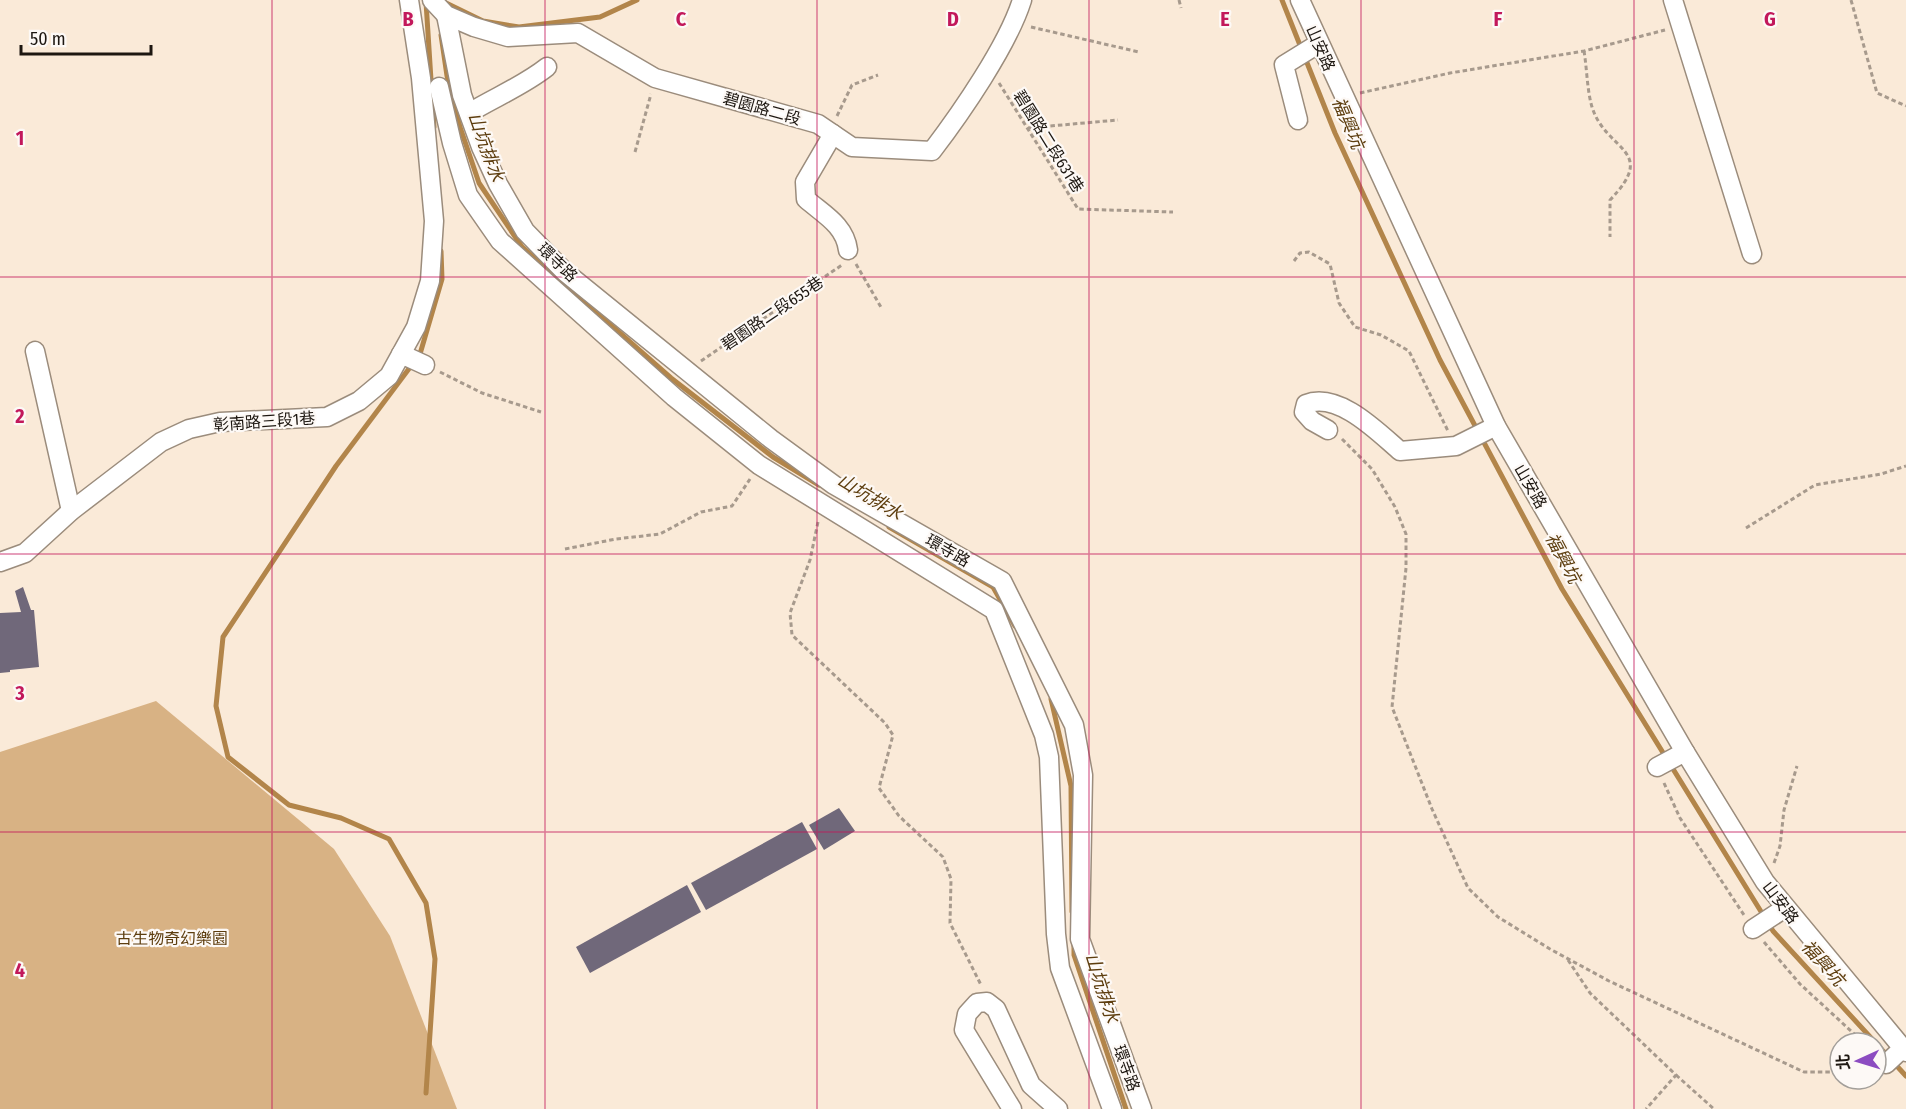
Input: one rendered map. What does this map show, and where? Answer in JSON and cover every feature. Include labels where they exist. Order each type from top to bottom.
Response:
[{"type":"street","name":"彰南路三段1巷","points":[[0,562],[25,553],[71,511],[161,442],[189,429],[220,423],[327,417],[359,401],[388,376],[416,327],[430,281],[434,220],[421,78],[409,0]]},
{"type":"street","name":"碧園路二段","points":[[432,0],[446,15],[474,27],[508,37],[578,33],[655,78],[818,124],[852,147],[932,151],[1015,23],[1022,0]]},
{"type":"street","name":"山安路","points":[[1300,0],[1318,44],[1496,426],[1685,752],[1765,882],[1904,1051]]},
{"type":"street","points":[[1673,0],[1752,254]]},
{"type":"street","name":"環寺路","points":[[446,15],[462,95],[498,184],[525,231],[565,272],[681,386],[763,451],[828,493],[1002,581],[1061,729],[1049,757],[1056,934],[1060,968],[1112,1109]]},
{"type":"street","points":[[1298,120],[1284,65],[1318,44]]},
{"type":"street","points":[[469,113],[494,98],[522,87],[547,67]]},
{"type":"street","points":[[421,78],[462,95]]},
{"type":"street","name":"環寺路","points":[[439,87],[452,143],[468,195],[500,241],[763,451],[828,493],[994,610],[1061,729],[1083,775],[1080,939],[1142,1109]]},
{"type":"street","points":[[833,134],[805,182],[806,199],[834,222],[846,240],[848,250]]},
{"type":"street","points":[[35,351],[71,511]]},
{"type":"street","points":[[401,354],[425,365]]},
{"type":"street","points":[[1328,430],[1312,422],[1304,412],[1306,404],[1314,401],[1335,405],[1360,416],[1400,451],[1456,446],[1496,426]]},
{"type":"street","points":[[1657,767],[1685,752]]},
{"type":"street","points":[[1753,929],[1785,908]]},
{"type":"street","points":[[1012,1109],[964,1030],[967,1014],[977,1003],[987,1002],[996,1009],[1031,1085],[1058,1109]]},
{"type":"street","points":[[1888,1063],[1904,1051]]},
{"type":"path","points":[[1179,0],[1181,8]]},
{"type":"path","points":[[1851,0],[1877,93],[1906,106]]},
{"type":"path","points":[[1015,23],[1139,52]]},
{"type":"path","points":[[1343,97],[1450,73],[1584,51],[1681,26]]},
{"type":"path","points":[[1584,51],[1593,109],[1609,135],[1630,156],[1631,170],[1622,188],[1610,200],[1610,237]]},
{"type":"path","name":"碧園路二段631巷","points":[[989,64],[1000,86],[1078,209],[1173,212]]},
{"type":"path","points":[[833,134],[835,120],[852,85],[878,75]]},
{"type":"path","points":[[635,152],[655,78]]},
{"type":"path","points":[[1028,128],[1118,120]]},
{"type":"path","points":[[848,250],[882,309]]},
{"type":"path","name":"碧園路二段655巷","points":[[681,386],[698,363],[843,265],[848,250]]},
{"type":"path","points":[[1294,261],[1300,253],[1309,252],[1330,264],[1340,303],[1355,327],[1381,335],[1409,351],[1456,446]]},
{"type":"path","points":[[425,365],[482,393],[541,412]]},
{"type":"path","points":[[1328,430],[1342,439],[1372,469],[1395,507],[1406,534],[1406,568],[1392,707],[1424,790],[1468,888],[1498,917],[1567,959],[1804,1072],[1828,1072]]},
{"type":"path","points":[[565,549],[616,539],[660,534],[701,512],[732,506],[763,451]]},
{"type":"path","points":[[1746,528],[1815,485],[1881,474],[1906,466]]},
{"type":"path","points":[[828,493],[810,560],[790,613],[792,635],[885,723],[893,735],[879,788],[899,816],[943,856],[951,879],[950,923],[974,975],[996,1009]]},
{"type":"path","points":[[1765,882],[1780,846],[1784,810],[1797,766]]},
{"type":"path","points":[[1567,959],[1590,993],[1714,1109]]},
{"type":"path","points":[[1646,1109],[1676,1075]]},
{"type":"green space","name":"古生物奇幻樂園","points":[[156,701],[334,849],[390,936],[457,1109],[0,1109],[0,752]]},
{"type":"building","points":[[23,587],[31,610],[34,610],[39,667],[0,673],[0,613],[21,612],[15,591]]},
{"type":"building","points":[[839,808],[855,831],[824,850],[809,825]]},
{"type":"building","points":[[802,822],[817,849],[706,910],[691,883]]},
{"type":"building","points":[[687,885],[701,912],[590,973],[576,947]]},
{"type":"waterway","name":"福興坑","points":[[444,2],[483,21],[519,27],[600,17],[637,0]]},
{"type":"waterway","name":"福興坑","points":[[1282,0],[1335,133],[1440,360],[1562,589],[1773,931],[1906,1076]]},
{"type":"waterway","points":[[426,2],[434,127]]},
{"type":"waterway","name":"山坑排水","points":[[441,35],[447,76],[460,127],[479,183],[522,247],[671,378],[773,457],[819,485]]},
{"type":"waterway","points":[[426,1093],[435,959],[426,903],[389,839],[341,818],[289,805],[228,757],[216,706],[223,637],[336,466],[420,354],[442,279],[441,251]]},
{"type":"waterway","name":"山坑排水","points":[[889,527],[993,587],[1015,626]]},
{"type":"waterway","name":"山坑排水","points":[[1051,699],[1071,786],[1072,912]]},
{"type":"waterway","name":"山坑排水","points":[[1074,942],[1074,955],[1126,1109]]}]
